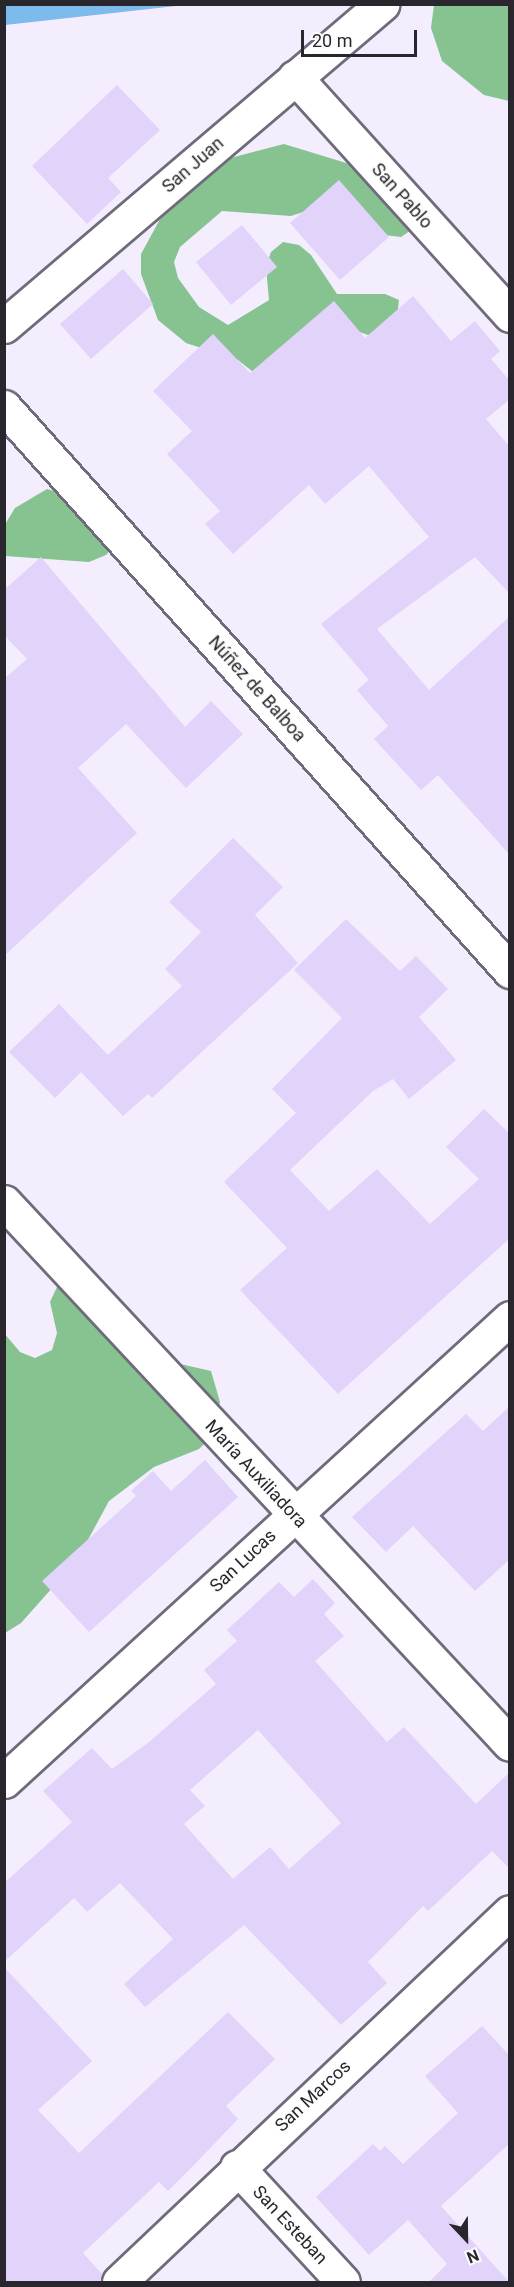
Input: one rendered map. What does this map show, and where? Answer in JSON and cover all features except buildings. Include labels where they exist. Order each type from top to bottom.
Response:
[{"type":"street","name":"San Juan","points":[[4,326],[382,4]]},
{"type":"street","name":"San Pablo","points":[[295,77],[510,315]]},
{"type":"street","name":"Núñez de Balboa","points":[[4,407],[510,971]]},
{"type":"street","name":"María Auxiliadora","points":[[4,1202],[510,1744]]},
{"type":"street","name":"San Lucas","points":[[4,1781],[293,1514],[510,1318]]},
{"type":"street","name":"San Marcos","points":[[119,2283],[237,2167],[510,1912]]},
{"type":"street","name":"San Esteban","points":[[237,2167],[344,2283]]},
{"type":"green space","points":[[434,5],[509,5],[509,101],[484,95],[442,61],[431,28]]},
{"type":"green space","points":[[284,144],[379,173],[417,226],[401,237],[384,235],[321,206],[291,216],[222,211],[180,247],[174,262],[178,278],[199,307],[228,325],[269,300],[266,267],[271,252],[283,242],[299,245],[311,255],[337,294],[385,294],[399,300],[397,317],[386,329],[368,335],[331,322],[281,394],[238,360],[186,343],[158,320],[141,274],[141,254],[165,210],[215,162]]},
{"type":"green space","points":[[47,489],[122,510],[117,543],[106,555],[89,562],[5,556],[4,526],[15,508]]},
{"type":"green space","points":[[73,1283],[163,1360],[211,1371],[220,1402],[213,1435],[199,1449],[154,1467],[109,1501],[77,1560],[21,1623],[5,1633],[4,1333],[20,1352],[35,1358],[52,1350],[57,1333],[50,1302],[57,1287]]},
{"type":"water","points":[[5,4],[185,4],[185,5],[5,25]]}]
